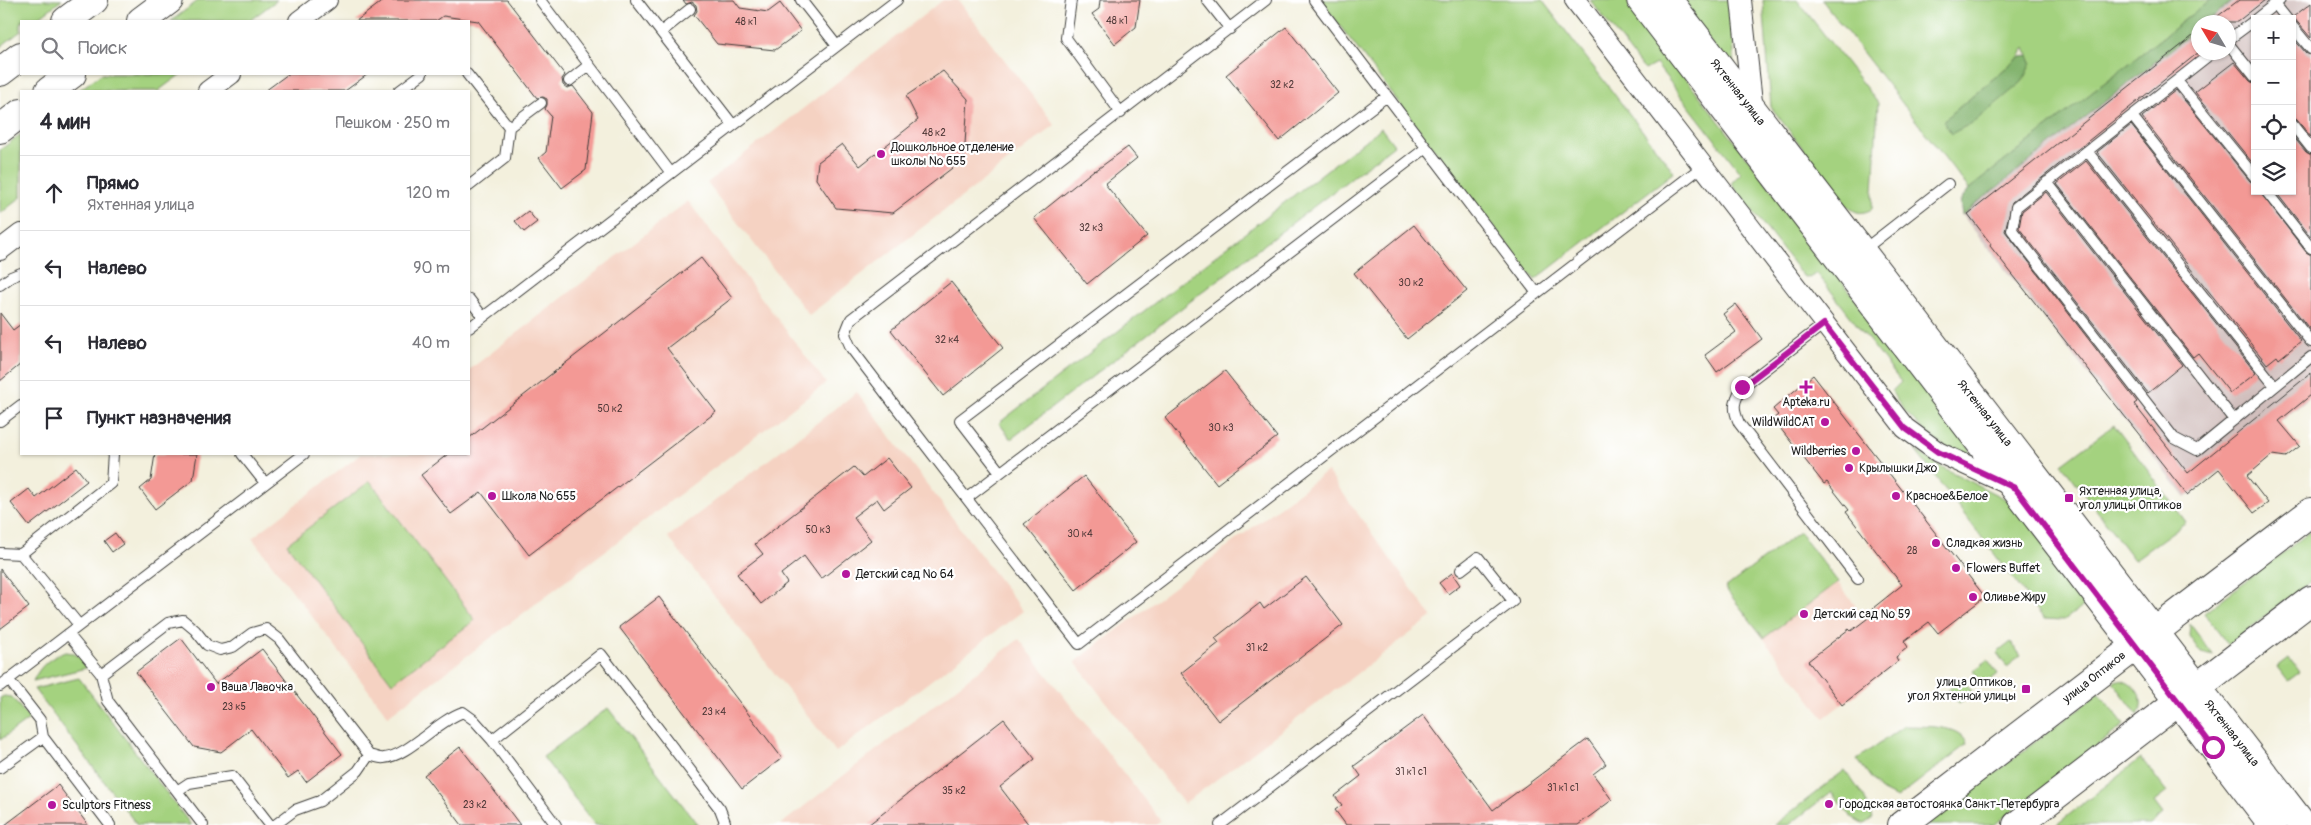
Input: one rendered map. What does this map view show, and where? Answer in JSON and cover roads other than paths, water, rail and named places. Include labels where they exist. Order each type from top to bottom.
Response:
[{"type":"street","points":[[67,20],[94,0]]},
{"type":"street","points":[[142,20],[169,0]]},
{"type":"street","points":[[300,20],[327,0]]},
{"type":"street","points":[[1575,0],[1905,428],[1938,452],[2015,488]]},
{"type":"street","name":"Яхтенная улица","points":[[1641,0],[2015,488],[2144,638]]},
{"type":"street","name":"Яхтенная улица","points":[[1668,0],[1862,252],[2187,694],[2303,825]]},
{"type":"street","points":[[1741,0],[1753,111]]},
{"type":"street","points":[[0,72],[20,57]]},
{"type":"street","points":[[50,90],[71,75]]},
{"type":"street","points":[[209,90],[230,75]]},
{"type":"street","points":[[0,129],[20,113]]},
{"type":"street","points":[[0,250],[20,235]]},
{"type":"street","name":"улица Оптиков","points":[[1902,825],[2311,512]]},
{"type":"street","points":[[2028,820],[2187,694],[2311,600]]},
{"type":"street","name":"Яхтенная улица","points":[[2187,694],[2273,825]]},
{"type":"lane","points":[[540,0],[671,173]]},
{"type":"lane","points":[[636,0],[733,125]]},
{"type":"lane","points":[[801,0],[837,46]]},
{"type":"lane","points":[[470,327],[897,0]]},
{"type":"lane","points":[[1070,0],[1066,38],[1122,113]]},
{"type":"lane","points":[[1208,0],[1230,29]]},
{"type":"lane","points":[[1266,0],[1122,113],[851,319],[845,334],[851,348],[1079,644],[1536,292],[1703,166]]},
{"type":"lane","points":[[1314,0],[1536,292]]},
{"type":"lane","points":[[2260,15],[2278,2],[2285,15]]},
{"type":"lane","points":[[661,32],[690,9]]},
{"type":"lane","points":[[2236,35],[2251,22]]},
{"type":"lane","points":[[2296,31],[2311,49]]},
{"type":"lane","points":[[2236,52],[2251,72]]},
{"type":"lane","points":[[2203,60],[2016,207],[2012,230],[2174,438],[2197,450],[2311,357]]},
{"type":"lane","points":[[569,81],[589,65]]},
{"type":"lane","points":[[400,90],[421,75]]},
{"type":"lane","points":[[468,75],[509,127],[505,158],[470,185]]},
{"type":"lane","points":[[2177,80],[2251,172]]},
{"type":"lane","points":[[1000,472],[960,420],[1387,96]]},
{"type":"lane","points":[[509,127],[541,103]]},
{"type":"lane","points":[[2132,116],[2311,342]]},
{"type":"lane","points":[[2296,129],[2311,148]]},
{"type":"lane","points":[[966,498],[1426,148]]},
{"type":"lane","points":[[2087,151],[2275,386]]},
{"type":"lane","points":[[2047,182],[2234,420]]},
{"type":"lane","points":[[1862,252],[1948,184]]},
{"type":"lane","points":[[2269,195],[2311,248]]},
{"type":"lane","points":[[0,285],[20,273]]},
{"type":"lane","points":[[470,300],[483,317]]},
{"type":"lane","points":[[1824,324],[1742,387],[1735,400],[1734,411],[1739,423],[1858,579]]},
{"type":"lane","points":[[0,420],[20,406]]},
{"type":"lane","points":[[0,553],[21,554],[111,483],[113,455]]},
{"type":"lane","points":[[243,455],[265,483]]},
{"type":"lane","points":[[110,825],[43,737],[40,720],[4,682],[303,455]]},
{"type":"lane","points":[[21,554],[79,626]]},
{"type":"lane","points":[[1220,825],[1514,600],[1478,557],[1461,570]]},
{"type":"lane","points":[[101,674],[168,622],[183,620],[195,630],[207,645],[220,650],[233,647],[252,633],[266,629],[279,639],[369,755],[384,758],[399,753],[450,717],[463,712],[474,720],[492,740],[556,825]]},
{"type":"lane","points":[[68,634],[101,674],[108,701],[203,825]]},
{"type":"lane","points":[[492,740],[602,654],[720,809],[725,822],[724,825]]},
{"type":"lane","points":[[0,768],[43,737]]},
{"type":"lane","points":[[274,825],[295,810],[320,801],[358,771],[369,755]]},
{"type":"lane","points":[[177,791],[189,783],[232,776],[270,825]]},
{"type":"place","name":"Дошкольное отделение школы № 655","points":[[881,154]]},
{"type":"place","name":"Apteka.ru","points":[[1806,387]]},
{"type":"place","name":"WildWildCAT","points":[[1825,422]]},
{"type":"place","name":"Wildberries","points":[[1856,451]]},
{"type":"place","name":"Крылышки Джо","points":[[1849,468]]},
{"type":"place","name":"Школа № 655","points":[[492,496]]},
{"type":"place","name":"Красное&Белое","points":[[1896,496]]},
{"type":"place","name":"Яхтенная улица, угол улицы Оптиков","points":[[2069,498]]},
{"type":"place","name":"Сладкая жизнь","points":[[1936,543]]},
{"type":"place","name":"Flowers Buffet","points":[[1956,568]]},
{"type":"place","name":"Детский сад № 64","points":[[846,574]]},
{"type":"place","name":"Оливье Жиру","points":[[1973,597]]},
{"type":"place","name":"Детский сад № 59","points":[[1804,614]]},
{"type":"place","name":"Ваша Лавочка","points":[[211,687]]},
{"type":"place","name":"улица Оптиков, угол Яхтенной улицы","points":[[2026,689]]},
{"type":"place","name":"Городская автостоянка Санкт-Петербурга","points":[[1829,804]]},
{"type":"place","name":"Sculptors Fitness","points":[[52,805]]}]
